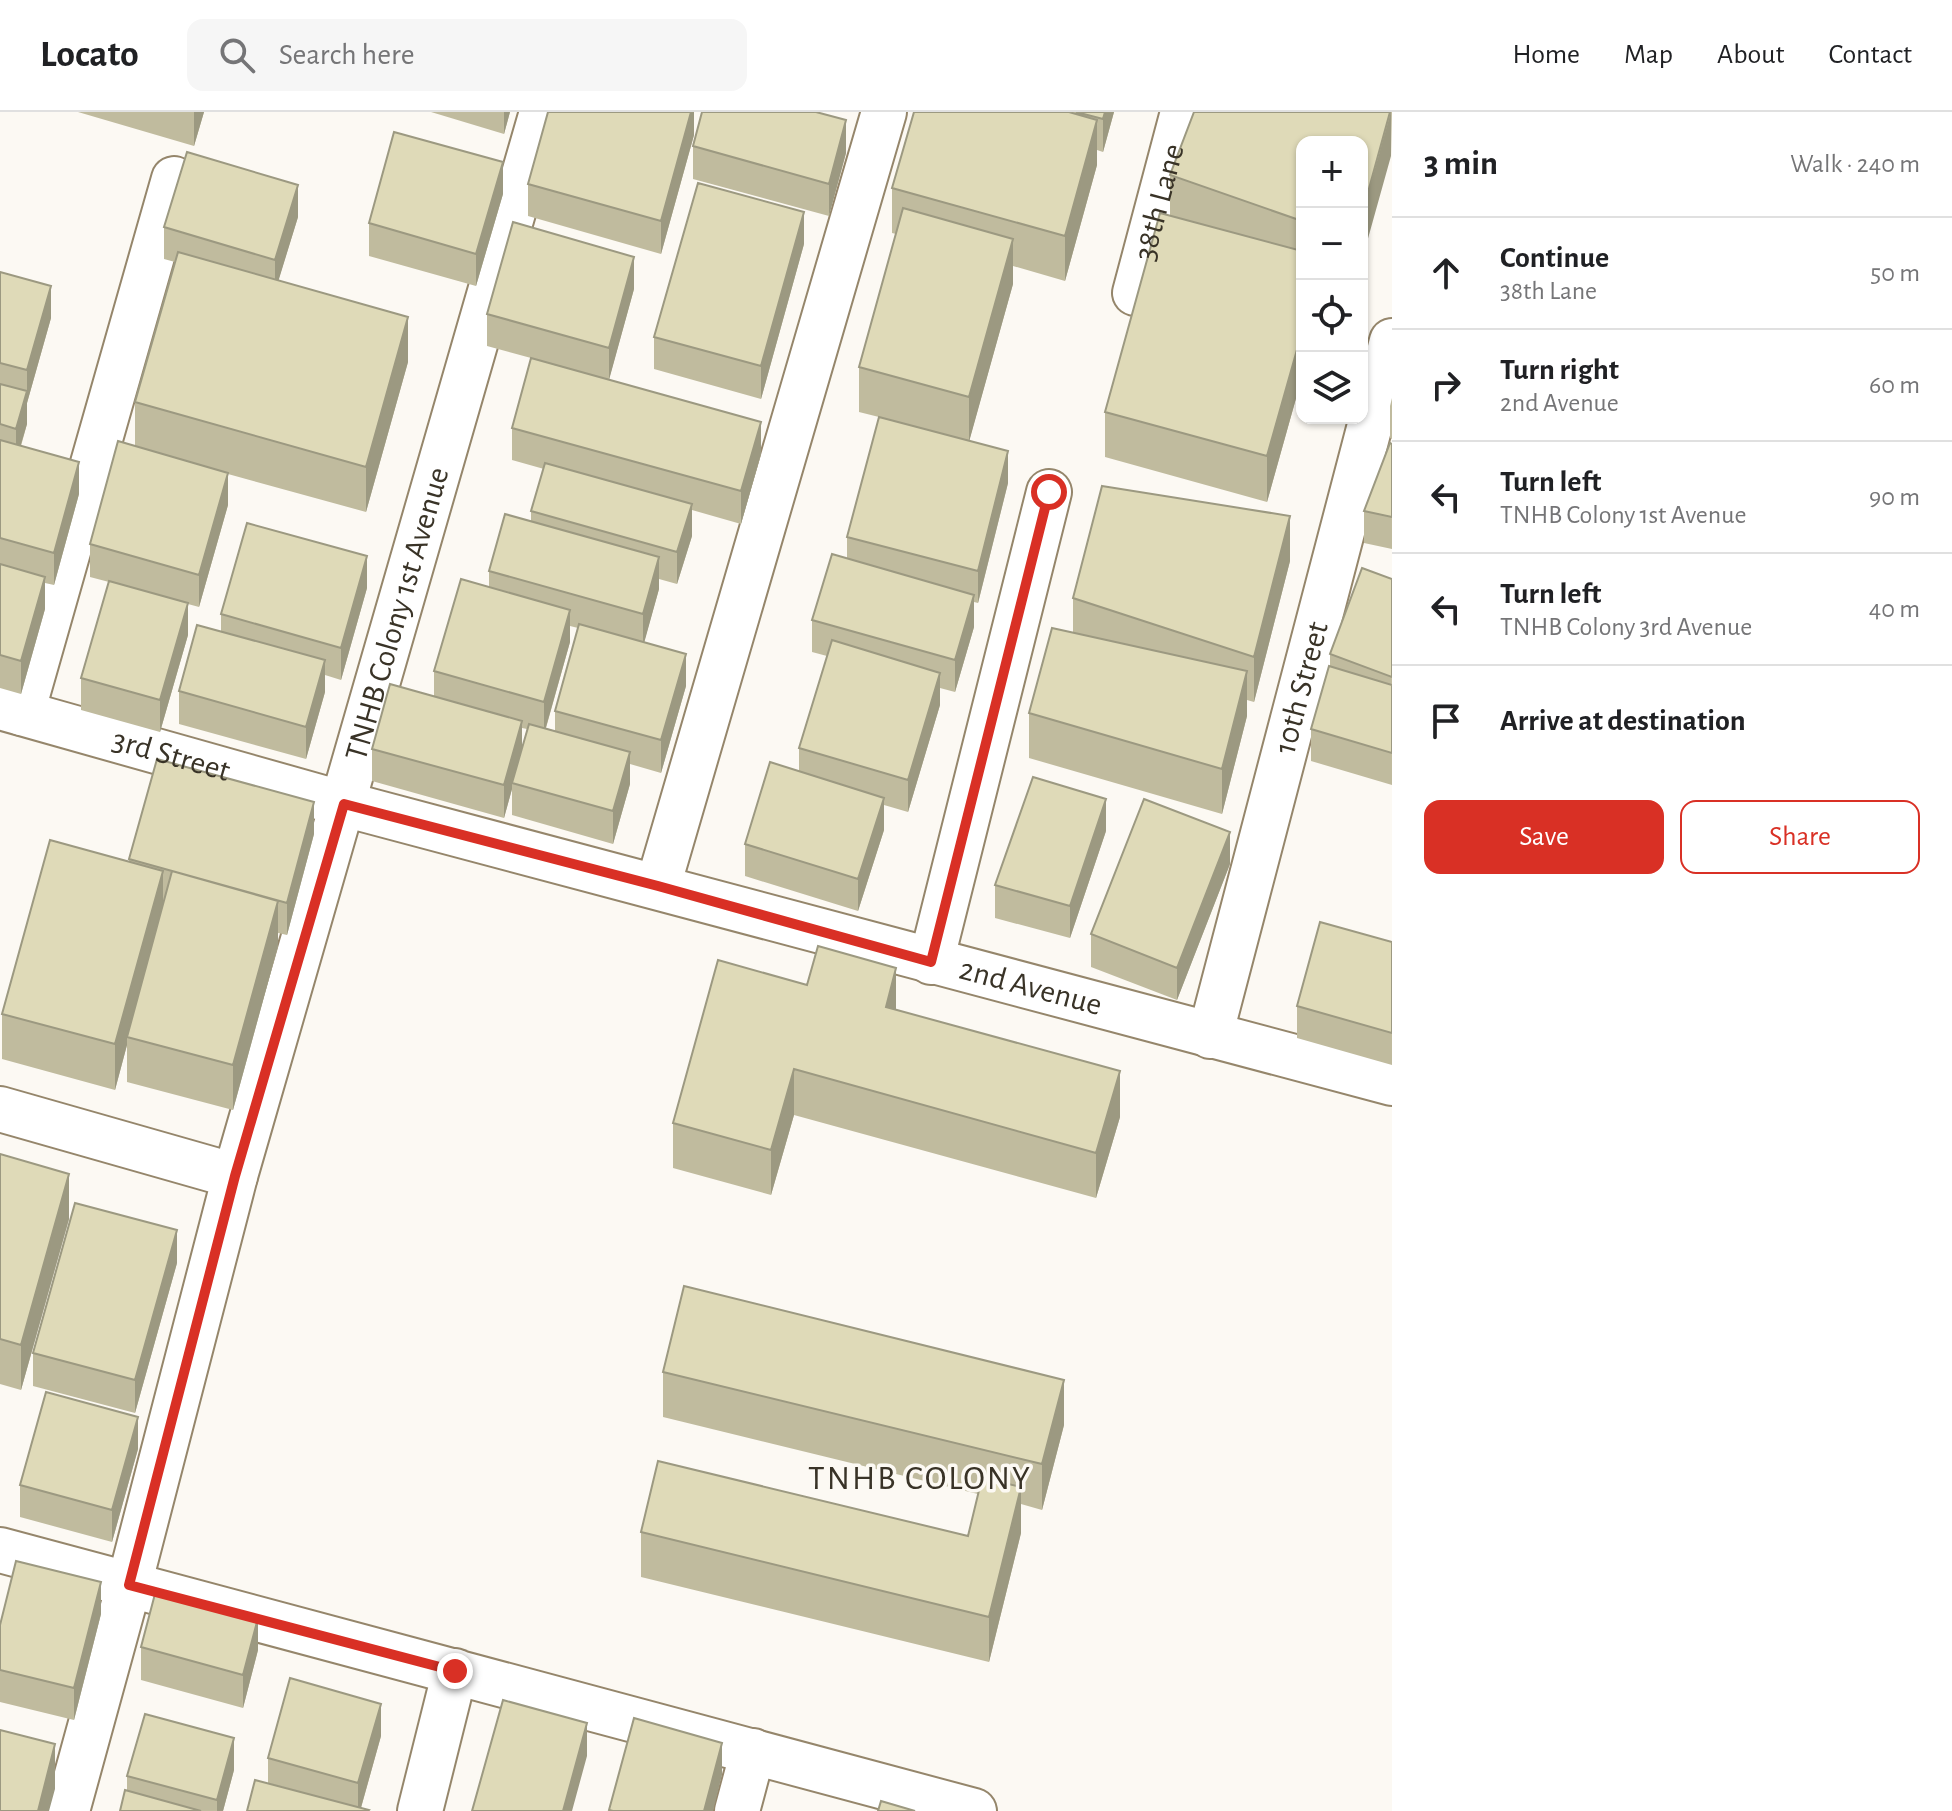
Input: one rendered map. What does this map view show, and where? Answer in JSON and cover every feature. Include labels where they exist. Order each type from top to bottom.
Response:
[{"type":"street","name":"TNHB Colony 1st Avenue","points":[[67,1811],[235,1176],[542,112]]},
{"type":"street","points":[[658,886],[884,112]]},
{"type":"street","name":"38th Lane","points":[[1135,293],[1183,112]]},
{"type":"street","points":[[11,710],[174,179]]},
{"type":"street","name":"10th Street","points":[[1210,1036],[1392,341]]},
{"type":"street","points":[[931,962],[1049,492]]},
{"type":"street","name":"3rd Street","points":[[11,710],[344,804]]},
{"type":"street","name":"2nd Avenue","points":[[344,804],[1392,1083]]},
{"type":"street","points":[[0,1109],[235,1176]]},
{"type":"street","points":[[0,1550],[974,1811]]},
{"type":"street","points":[[420,1811],[455,1671]]},
{"type":"street","points":[[737,1811],[753,1751]]},
{"type":"building","points":[[548,112],[691,112],[661,221],[528,184]]},
{"type":"building","points":[[702,112],[816,112],[846,120],[829,184],[693,146]]},
{"type":"building","points":[[914,112],[1069,112],[1097,120],[1065,236],[892,188]]},
{"type":"building","points":[[1076,112],[1105,112],[1103,119]]},
{"type":"building","points":[[1194,112],[1390,112],[1368,192],[1368,136],[1296,136],[1296,219],[1170,175]]},
{"type":"building","points":[[394,132],[503,162],[476,254],[369,223]]},
{"type":"building","points":[[187,152],[298,185],[275,260],[164,227]]},
{"type":"building","points":[[698,183],[804,212],[761,366],[654,337]]},
{"type":"building","points":[[903,208],[1013,239],[969,397],[859,367]]},
{"type":"building","points":[[1160,213],[1296,249],[1296,353],[1267,456],[1105,412]]},
{"type":"building","points":[[513,222],[634,257],[609,348],[487,314]]},
{"type":"building","points":[[178,252],[408,317],[366,467],[135,402]]},
{"type":"building","points":[[0,272],[51,286],[27,370],[0,363]]},
{"type":"building","points":[[531,358],[761,422],[741,491],[512,428]]},
{"type":"building","points":[[0,384],[27,391],[16,429],[0,424]]},
{"type":"building","points":[[879,417],[1008,451],[978,571],[847,537]]},
{"type":"building","points":[[0,440],[79,462],[54,553],[0,538]]},
{"type":"building","points":[[118,441],[228,473],[199,575],[90,544]]},
{"type":"building","points":[[1392,444],[1392,517],[1364,511]]},
{"type":"building","points":[[545,463],[692,504],[677,552],[531,511]]},
{"type":"building","points":[[1102,486],[1290,516],[1254,657],[1073,598]]},
{"type":"building","points":[[505,514],[659,557],[643,614],[489,571]]},
{"type":"building","points":[[247,523],[367,556],[341,648],[221,614]]},
{"type":"building","points":[[832,554],[974,595],[955,660],[812,620]]},
{"type":"building","points":[[0,564],[45,577],[21,661],[0,655]]},
{"type":"building","points":[[1362,568],[1392,579],[1392,677],[1330,654]]},
{"type":"building","points":[[461,579],[570,610],[544,702],[434,671]]},
{"type":"building","points":[[109,581],[188,603],[160,700],[81,678]]},
{"type":"building","points":[[579,624],[686,654],[661,740],[555,711]]},
{"type":"building","points":[[197,625],[325,660],[306,727],[179,691]]},
{"type":"building","points":[[1052,628],[1247,671],[1222,769],[1029,713]]},
{"type":"building","points":[[832,640],[940,673],[908,780],[799,748]]},
{"type":"building","points":[[1329,666],[1392,685],[1392,753],[1311,729]]},
{"type":"building","points":[[390,684],[522,721],[504,785],[372,749]]},
{"type":"building","points":[[529,724],[630,752],[613,811],[512,783]]},
{"type":"building","points":[[157,759],[314,802],[287,903],[129,859]]},
{"type":"building","points":[[770,762],[884,798],[858,879],[745,844]]},
{"type":"building","points":[[1033,777],[1106,799],[1070,906],[995,885]]},
{"type":"building","points":[[1144,799],[1230,832],[1177,968],[1091,934]]},
{"type":"building","points":[[50,840],[163,871],[115,1044],[2,1014]]},
{"type":"building","points":[[172,871],[278,901],[233,1065],[127,1037]]},
{"type":"building","points":[[1320,922],[1392,942],[1392,1033],[1297,1006]]},
{"type":"building","points":[[818,946],[896,968],[886,1007],[1120,1071],[1096,1153],[794,1069],[771,1150],[673,1123],[718,960],[807,985]]},
{"type":"building","points":[[0,1154],[69,1174],[21,1345],[0,1339]]},
{"type":"building","points":[[75,1203],[177,1230],[135,1380],[33,1353]]},
{"type":"building","points":[[684,1286],[1064,1380],[1042,1464],[663,1372]]},
{"type":"building","points":[[46,1392],[138,1417],[112,1510],[20,1485]]},
{"type":"building","points":[[658,1461],[968,1536],[982,1478],[1021,1487],[989,1617],[641,1532]]},
{"type":"building","points":[[16,1561],[101,1582],[74,1688],[0,1670],[0,1625]]},
{"type":"building","points":[[156,1590],[258,1618],[243,1675],[141,1647]]},
{"type":"building","points":[[290,1678],[381,1704],[358,1783],[268,1758]]},
{"type":"building","points":[[503,1700],[587,1723],[563,1811],[472,1811]]},
{"type":"building","points":[[145,1714],[234,1738],[217,1800],[127,1776]]},
{"type":"building","points":[[634,1718],[722,1743],[704,1811],[609,1810]]},
{"type":"building","points":[[0,1730],[55,1744],[38,1811],[0,1811]]},
{"type":"building","points":[[255,1780],[369,1810],[247,1811]]},
{"type":"building","points":[[125,1790],[201,1811],[120,1811]]},
{"type":"building","points":[[881,1801],[915,1811],[878,1811]]},
{"type":"district","name":"TNHB COLONY","points":[[920,1479]]},
{"type":"route","points":[[455,1671],[129,1585],[235,1176],[344,804],[658,886],[931,962],[1049,492]]}]
